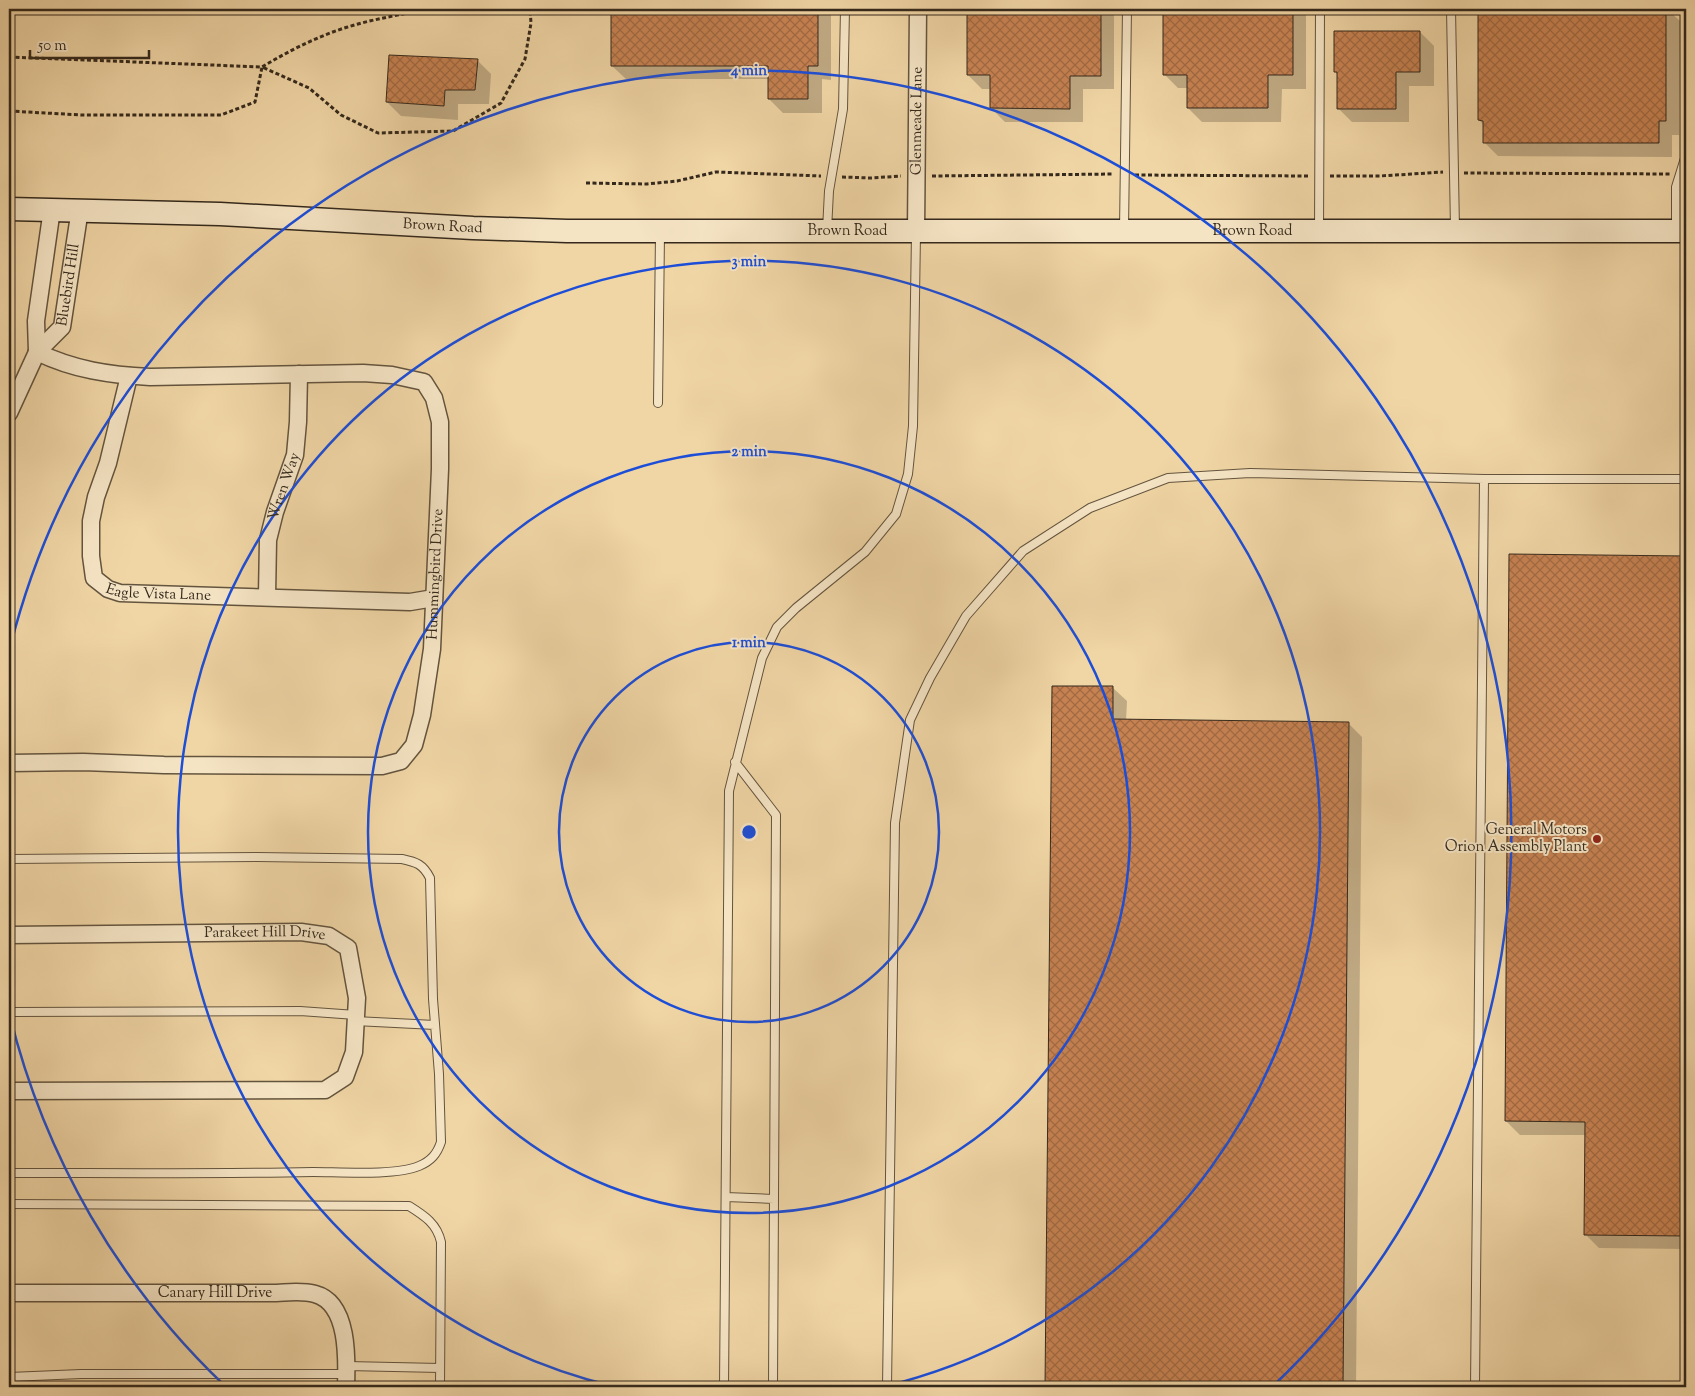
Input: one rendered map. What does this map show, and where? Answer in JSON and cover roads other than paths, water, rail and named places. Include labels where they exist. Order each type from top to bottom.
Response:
[{"type":"main road","name":"Brown Road","points":[[9,209],[237,214],[473,228],[660,232],[1681,231]]},
{"type":"street","name":"Glenmeade Lane","points":[[916,232],[918,9]]},
{"type":"street","name":"Bluebird Hill","points":[[37,352],[36,321],[52,209]]},
{"type":"street","name":"Bluebird Hill","points":[[9,413],[37,352],[62,327],[80,210]]},
{"type":"street","name":"Hummingbird Drive","points":[[9,763],[82,762],[382,766],[401,761],[414,745],[422,714],[432,649],[440,469],[440,422],[434,398],[424,382],[392,375],[363,373],[129,376],[77,368],[37,352]]},
{"type":"street","name":"Wren Way","points":[[267,596],[268,540],[275,512],[295,455],[299,374]]},
{"type":"street","name":"Eagle Vista Lane","points":[[129,376],[118,425],[91,521],[91,556],[94,578],[108,589],[120,593],[267,596],[410,602],[434,598]]},
{"type":"street","name":"Parakeet Hill Drive","points":[[9,935],[301,932],[329,936],[348,948],[357,998],[354,1052],[345,1077],[325,1090],[9,1091]]},
{"type":"street","name":"Canary Hill Drive","points":[[9,1293],[271,1294],[300,1292],[315,1294],[329,1300],[339,1318],[347,1350],[347,1375]]},
{"type":"lane","points":[[827,232],[829,192],[843,109],[845,9]]},
{"type":"lane","points":[[1124,231],[1127,9]]},
{"type":"lane","points":[[1318,231],[1320,9]]},
{"type":"lane","points":[[1451,9],[1455,231]]},
{"type":"lane","points":[[1681,231],[1676,187],[1686,155]]},
{"type":"lane","points":[[658,403],[660,232]]},
{"type":"lane","points":[[724,1387],[729,791],[762,658],[777,627],[796,608],[865,552],[896,514],[908,474],[913,426],[916,232]]},
{"type":"lane","points":[[887,1387],[895,823],[910,720],[930,678],[966,616],[1023,551],[1090,508],[1168,478],[1250,473],[1484,479],[1686,479]]},
{"type":"lane","points":[[1475,1387],[1484,479]]},
{"type":"lane","points":[[735,762],[776,815],[774,1387]]},
{"type":"lane","points":[[9,859],[402,859],[416,862],[425,867],[430,878],[441,1142],[431,1160],[418,1166],[389,1171],[9,1173]]},
{"type":"lane","points":[[9,1012],[300,1011],[435,1025]]},
{"type":"lane","points":[[726,1197],[774,1199]]},
{"type":"lane","points":[[9,1204],[409,1206],[429,1219],[439,1232],[441,1242],[440,1387]]},
{"type":"lane","points":[[9,1376],[82,1374],[347,1375],[440,1368]]},
{"type":"place","name":"General Motors Orion Assembly Plant","points":[[1597,839]]}]
